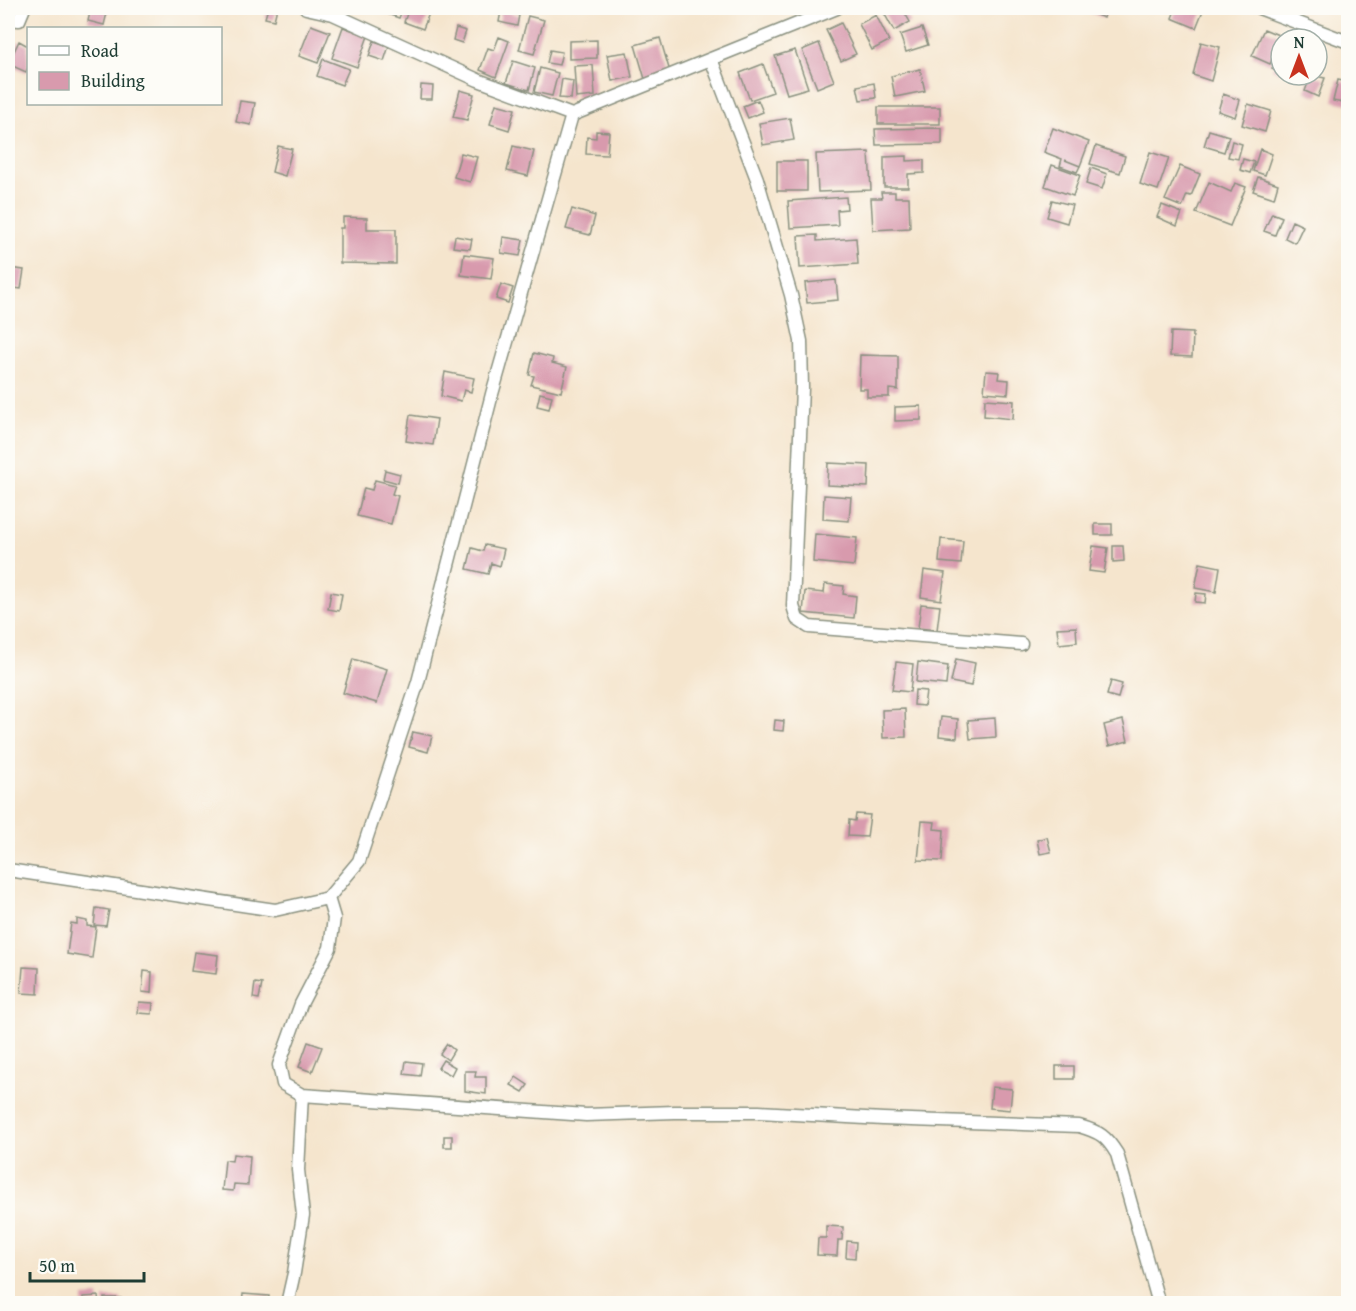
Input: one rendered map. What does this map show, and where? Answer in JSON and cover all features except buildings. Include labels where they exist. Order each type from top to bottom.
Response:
[{"type":"street","points":[[8,19],[19,20],[24,8]]},
{"type":"street","points":[[306,8],[333,14],[478,80],[572,115],[837,8]]},
{"type":"street","points":[[1259,8],[1348,42]]},
{"type":"street","points":[[711,59],[757,179],[791,295],[801,341],[802,388],[793,606],[797,619],[809,627],[1021,644]]},
{"type":"street","points":[[8,870],[275,910],[328,898],[360,861],[417,682],[492,394],[572,115]]},
{"type":"street","points":[[328,898],[334,918],[330,948],[301,1004],[279,1065],[283,1084],[302,1095],[586,1115],[759,1112],[1079,1126],[1098,1131],[1117,1154],[1159,1304]]},
{"type":"street","points":[[287,1304],[303,1215],[298,1170],[302,1095]]}]
